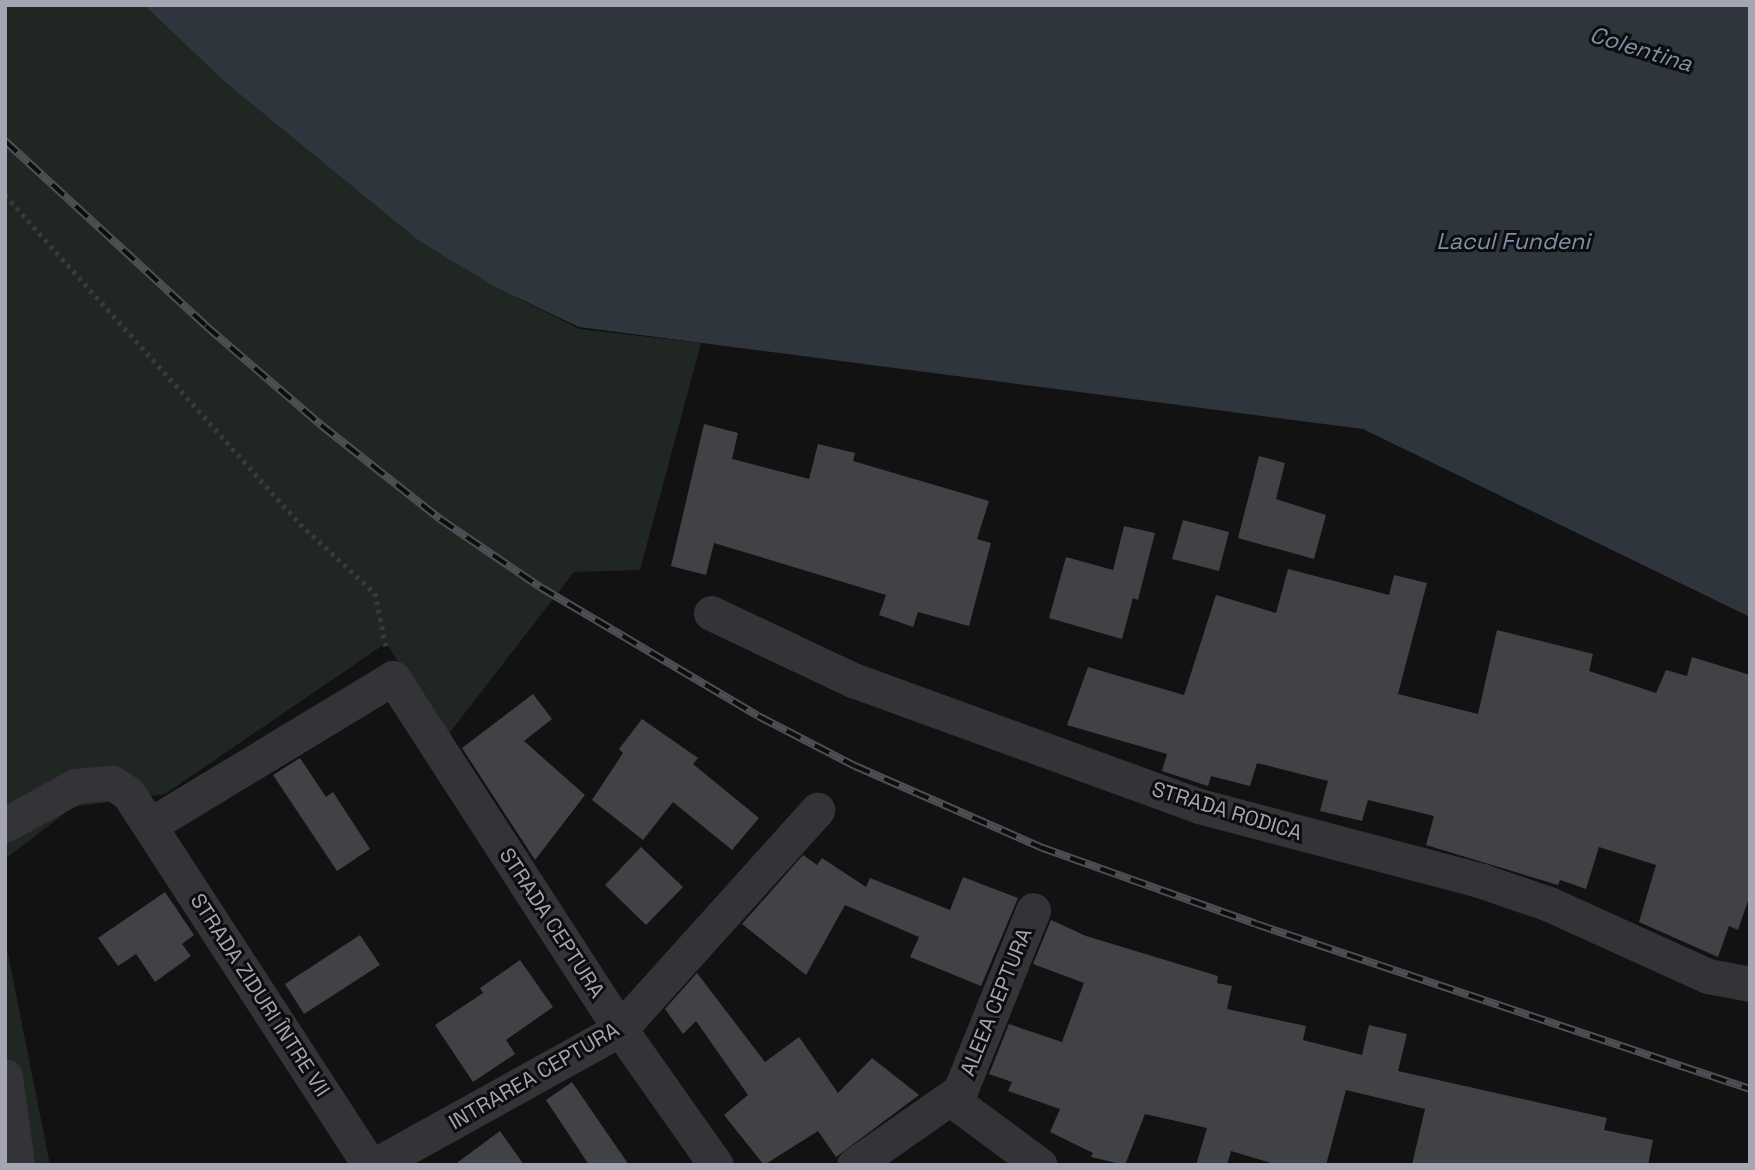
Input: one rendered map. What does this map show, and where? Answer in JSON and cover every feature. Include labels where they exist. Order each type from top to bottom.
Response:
[{"type":"street","name":"STRADA RODICA","points":[[711,614],[853,680],[1199,806],[1482,881],[1549,904],[1708,976],[1750,984]]},
{"type":"street","points":[[150,825],[393,678]]},
{"type":"street","name":"STRADA CEPTURA","points":[[393,678],[620,1030],[716,1165]]},
{"type":"street","name":"STRADA ZIDURI ÎNTRE VII","points":[[5,825],[58,794],[95,782],[112,783],[128,793],[373,1165]]},
{"type":"street","name":"INTRAREA CEPTURA","points":[[373,1165],[620,1030],[817,810]]},
{"type":"street","name":"ALEEA CEPTURA","points":[[854,1165],[952,1100],[967,1077],[1033,910]]},
{"type":"street","points":[[5,1076],[17,1165]]},
{"type":"street","points":[[952,1100],[1040,1165]]},
{"type":"path","points":[[5,195],[300,524],[375,593],[393,678]]},
{"type":"shaded area","points":[[5,5],[144,5],[226,83],[419,241],[495,287],[580,329],[701,343],[640,570],[574,572],[447,736],[386,643],[165,794],[73,807],[5,859]]},
{"type":"shaded area","points":[[5,939],[50,1165],[5,1165]]},
{"type":"water","name":"Lacul Fundeni","points":[[144,5],[1750,5],[1750,617],[1363,429],[579,327],[495,287],[419,241],[226,83]]},
{"type":"building","points":[[704,424],[738,433],[732,459],[809,479],[818,444],[855,453],[853,461],[989,501],[977,539],[991,543],[969,626],[918,612],[913,627],[879,615],[886,595],[714,543],[706,575],[671,566]]},
{"type":"building","points":[[1259,456],[1285,463],[1276,499],[1326,515],[1314,559],[1238,538]]},
{"type":"building","points":[[1183,520],[1229,532],[1219,571],[1172,559]]},
{"type":"building","points":[[1124,526],[1155,533],[1138,600],[1133,598],[1122,639],[1049,618],[1066,557],[1113,570]]},
{"type":"building","points":[[1288,569],[1389,595],[1394,575],[1427,583],[1398,694],[1478,714],[1497,630],[1593,654],[1589,671],[1656,693],[1666,670],[1687,676],[1692,657],[1750,675],[1750,895],[1738,930],[1729,926],[1718,957],[1639,922],[1656,865],[1599,847],[1586,889],[1560,880],[1558,885],[1426,845],[1434,816],[1368,800],[1362,821],[1320,811],[1328,781],[1257,763],[1250,786],[1211,776],[1208,786],[1162,771],[1167,754],[1067,725],[1088,667],[1184,695],[1216,595],[1276,613]]},
{"type":"building","points":[[533,694],[552,719],[524,741],[585,795],[535,860],[462,748]]},
{"type":"building","points":[[642,719],[698,758],[693,764],[759,818],[732,850],[673,802],[643,840],[592,800],[623,753],[619,749]]},
{"type":"building","points":[[300,758],[326,797],[333,792],[370,849],[337,871],[273,775]]},
{"type":"building","points":[[641,847],[683,887],[646,925],[605,885]]},
{"type":"building","points":[[803,855],[817,865],[822,858],[866,887],[870,878],[950,910],[963,877],[1018,898],[981,986],[910,957],[919,937],[845,905],[806,975],[742,924]]},
{"type":"building","points":[[165,892],[194,935],[182,944],[191,956],[155,982],[136,954],[118,966],[98,938]]},
{"type":"building","points":[[1051,920],[1086,936],[1218,976],[1217,983],[1232,986],[1227,1009],[1306,1026],[1303,1040],[1362,1055],[1369,1025],[1407,1034],[1398,1071],[1607,1118],[1604,1130],[1653,1140],[1648,1165],[1412,1165],[1425,1109],[1346,1090],[1326,1165],[1278,1165],[1231,1151],[1227,1165],[1196,1165],[1207,1128],[1145,1114],[1125,1165],[1091,1157],[1093,1153],[1050,1132],[1060,1109],[1008,1091],[1012,1082],[989,1074],[1009,1024],[1062,1042],[1084,983],[1033,964]]},
{"type":"building","points":[[360,935],[380,965],[304,1014],[285,984]]},
{"type":"building","points":[[520,960],[553,1007],[506,1040],[515,1054],[473,1082],[435,1025],[483,993],[480,988]]},
{"type":"building","points":[[697,973],[765,1062],[799,1037],[838,1093],[872,1058],[919,1095],[836,1157],[818,1131],[764,1165],[724,1115],[748,1095],[696,1021],[683,1034],[665,1009]]},
{"type":"building","points":[[572,1082],[629,1165],[589,1165],[546,1100]]},
{"type":"building","points":[[500,1131],[524,1165],[454,1165]]},
{"type":"railway","points":[[5,141],[206,326],[321,425],[440,519],[540,587],[758,716],[855,766],[1040,847],[1256,924],[1750,1089]]},
{"type":"water label","name":"Colentina","points":[[1641,49]]}]
